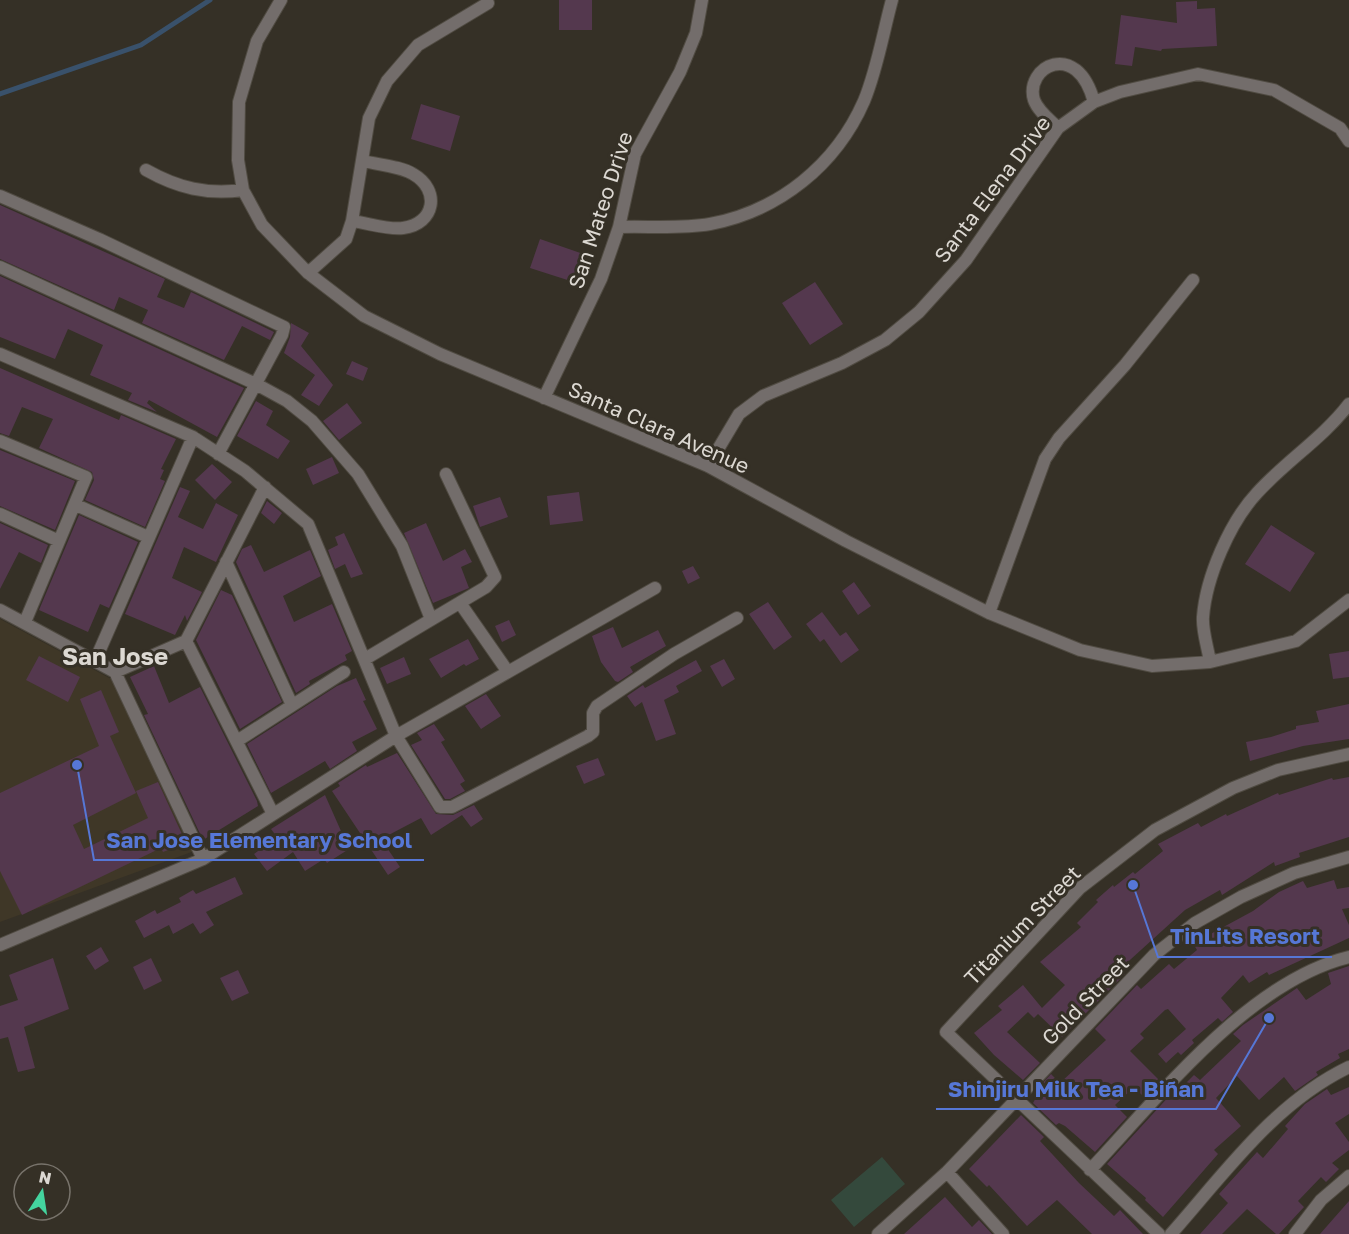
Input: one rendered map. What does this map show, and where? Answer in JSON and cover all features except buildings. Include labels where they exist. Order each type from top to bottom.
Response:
[{"type":"street","name":"Santa Clara Avenue","points":[[281,0],[257,41],[239,102],[238,160],[243,190],[262,225],[309,273],[364,316],[440,354],[708,466],[846,541],[989,613],[1080,650],[1152,666],[1210,662],[1296,641],[1349,600]]},
{"type":"street","name":"San Mateo Drive","points":[[544,398],[601,279],[618,227],[635,154],[680,72],[696,33],[702,0]]},
{"type":"street","points":[[618,227],[709,224],[761,209],[821,167],[845,138],[864,99],[892,0]]},
{"type":"street","points":[[309,273],[346,239],[364,161],[369,118],[387,81],[418,45],[488,3]]},
{"type":"street","points":[[1058,128],[1035,102],[1034,84],[1044,70],[1061,64],[1072,65],[1080,70],[1091,88],[1094,102]]},
{"type":"street","name":"Santa Elena Drive","points":[[708,466],[739,414],[763,396],[842,363],[885,340],[919,312],[966,260],[1058,128],[1094,102],[1120,92],[1198,74],[1274,90],[1340,128],[1349,141]]},
{"type":"street","points":[[352,221],[402,228],[419,224],[430,213],[433,199],[424,182],[411,172],[364,161]]},
{"type":"street","points":[[146,170],[168,183],[197,191],[219,194],[243,190]]},
{"type":"street","points":[[0,196],[101,240],[284,327],[218,453]]},
{"type":"street","points":[[0,267],[256,384],[287,401],[312,421],[358,474],[402,546],[431,620]]},
{"type":"street","points":[[989,613],[1045,459],[1059,438],[1125,365],[1193,280]]},
{"type":"street","points":[[0,354],[193,437],[266,487],[308,524],[396,736],[437,805],[447,809],[588,736],[594,728],[593,713],[597,706],[674,654],[737,618]]},
{"type":"street","points":[[1210,662],[1203,619],[1210,578],[1230,534],[1256,494],[1337,420],[1349,404]]},
{"type":"street","points":[[95,661],[193,437]]},
{"type":"street","points":[[0,441],[86,477],[25,622]]},
{"type":"street","points":[[365,659],[486,587],[495,577],[446,474]]},
{"type":"street","points":[[115,672],[186,640],[266,487]]},
{"type":"street","points":[[76,505],[148,537]]},
{"type":"street","points":[[0,514],[59,541]]},
{"type":"street","points":[[226,562],[292,705]]},
{"type":"street","points":[[0,945],[202,859],[396,736],[655,588]]},
{"type":"street","points":[[460,603],[508,672]]},
{"type":"street","points":[[0,610],[115,672],[202,859]]},
{"type":"street","points":[[186,640],[273,814]]},
{"type":"street","points":[[237,741],[344,672]]},
{"type":"street","name":"Titanium Street","points":[[1017,1100],[946,1032],[1080,888],[1155,830],[1233,788],[1278,770],[1349,754]]},
{"type":"street","name":"Gold Street","points":[[878,1234],[947,1173],[1154,956],[1195,922],[1241,897],[1294,873],[1349,857]]},
{"type":"street","points":[[1090,1170],[1187,1067],[1256,1003],[1307,973],[1349,957]]},
{"type":"street","points":[[1171,1234],[1276,1116],[1321,1081],[1349,1067]]},
{"type":"street","points":[[1017,1100],[1159,1234]]},
{"type":"street","points":[[947,1173],[1003,1234]]},
{"type":"street","points":[[1295,1234],[1321,1200],[1349,1176]]},
{"type":"shaded area","points":[[0,619],[113,680],[197,850],[0,922]]},
{"type":"green space","points":[[882,1157],[905,1184],[854,1227],[831,1200]]},
{"type":"waterway","points":[[0,94],[141,45],[210,0]]},
{"type":"place","name":"San Jose Elementary School","points":[[77,765]]},
{"type":"place","name":"TinLits Resort","points":[[1133,885]]},
{"type":"place","name":"Shinjiru Milk Tea - Biñan","points":[[1269,1018]]},
{"type":"district","name":"San Jose","points":[[115,655]]}]
